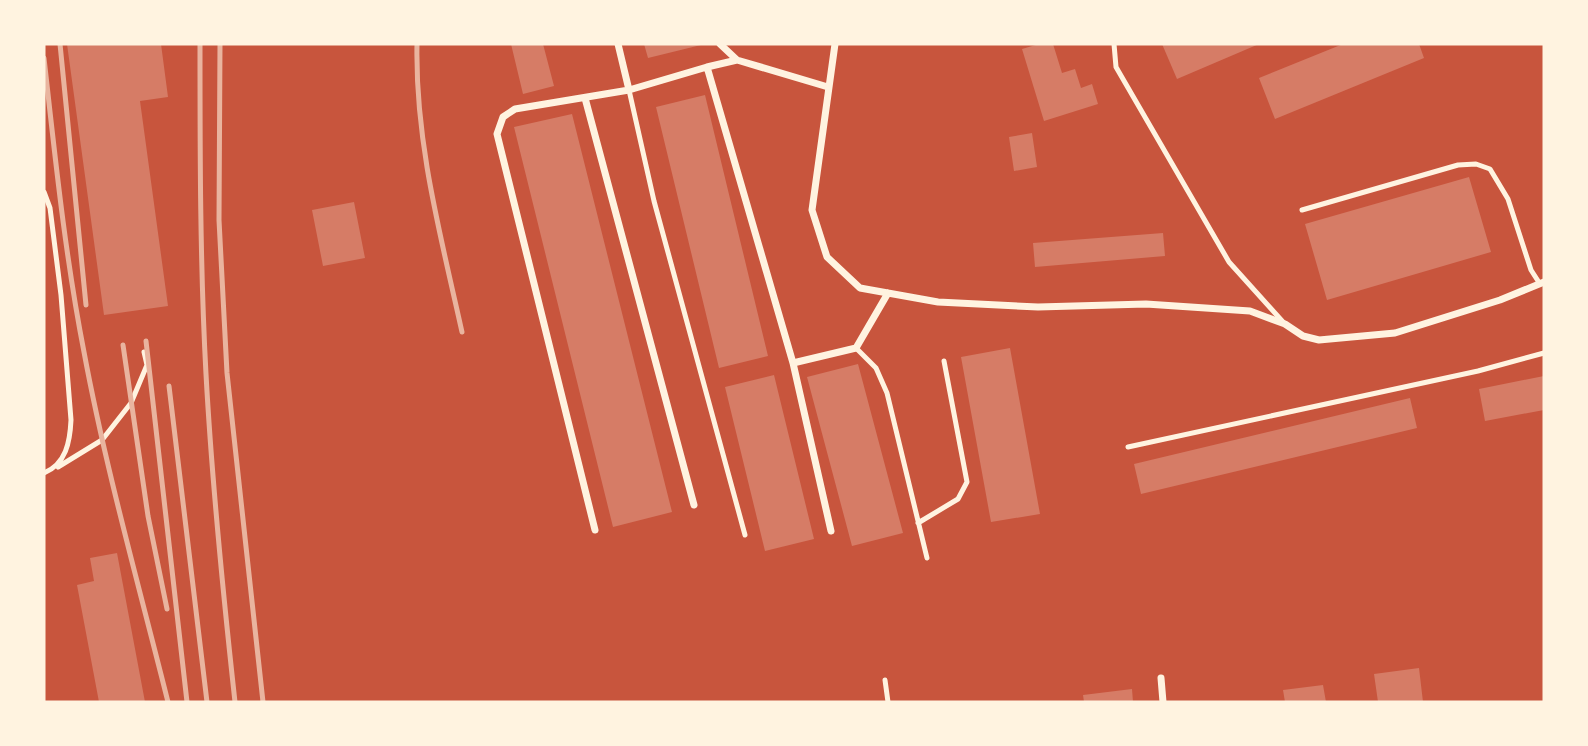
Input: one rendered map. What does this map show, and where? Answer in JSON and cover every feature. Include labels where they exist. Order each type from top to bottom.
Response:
[{"type":"street","points":[[618,44],[629,89]]},
{"type":"street","points":[[720,44],[737,60],[828,87]]},
{"type":"street","points":[[835,44],[812,210],[827,257],[860,288],[938,303],[1038,307],[1146,304],[1250,311],[1285,324],[1303,336],[1319,340],[1395,333],[1500,300],[1542,283]]},
{"type":"street","points":[[595,530],[497,134],[503,117],[515,108],[629,89],[737,60]]},
{"type":"street","points":[[707,67],[793,363],[831,531]]},
{"type":"street","points":[[585,98],[694,505]]},
{"type":"street","points":[[793,363],[856,348],[888,293]]},
{"type":"street","points":[[1161,678],[1163,702]]},
{"type":"lane","points":[[1114,44],[1115,67],[1229,262],[1285,324]]},
{"type":"lane","points":[[629,89],[654,201],[745,535]]},
{"type":"lane","points":[[1302,210],[1458,165],[1476,164],[1490,169],[1508,199],[1531,270],[1542,283]]},
{"type":"lane","points":[[44,192],[50,208],[59,283],[71,420],[67,448],[55,469]]},
{"type":"lane","points":[[856,348],[876,368],[887,393],[927,558]]},
{"type":"lane","points":[[44,473],[102,440],[131,402],[147,365],[144,352]]},
{"type":"lane","points":[[1128,447],[1478,371],[1544,353]]},
{"type":"lane","points":[[918,523],[958,499],[967,482],[944,361]]},
{"type":"lane","points":[[885,680],[888,702]]},
{"type":"building","points":[[67,44],[161,44],[168,97],[140,101],[168,306],[104,315]]},
{"type":"building","points":[[511,44],[543,44],[554,86],[523,94]]},
{"type":"building","points":[[644,44],[701,44],[701,45],[648,58]]},
{"type":"building","points":[[1039,44],[1053,44],[1062,73],[1075,69],[1081,88],[1092,84],[1098,104],[1044,121],[1022,49]]},
{"type":"building","points":[[1162,44],[1259,44],[1177,79]]},
{"type":"building","points":[[1343,44],[1419,44],[1424,58],[1275,119],[1259,78]]},
{"type":"building","points":[[705,95],[768,356],[719,368],[656,107]]},
{"type":"building","points":[[572,114],[672,512],[613,527],[514,127]]},
{"type":"building","points":[[1032,133],[1037,167],[1014,171],[1009,137]]},
{"type":"building","points":[[1469,177],[1491,252],[1327,300],[1305,224]]},
{"type":"building","points":[[354,202],[365,258],[323,266],[312,210]]},
{"type":"building","points":[[1163,233],[1165,256],[1035,267],[1033,243]]},
{"type":"building","points":[[1010,348],[1040,514],[991,522],[961,357]]},
{"type":"building","points":[[858,364],[903,533],[852,546],[807,377]]},
{"type":"building","points":[[774,375],[814,539],[765,551],[725,387]]},
{"type":"building","points":[[1544,376],[1544,410],[1485,421],[1479,389]]},
{"type":"building","points":[[1410,398],[1417,428],[1141,494],[1134,464]]},
{"type":"building","points":[[117,553],[145,702],[99,702],[77,585],[94,581],[90,558]]},
{"type":"building","points":[[1419,668],[1423,702],[1378,702],[1374,674]]},
{"type":"building","points":[[1323,685],[1326,702],[1285,702],[1283,690]]},
{"type":"building","points":[[1132,689],[1133,702],[1084,702],[1083,695]]},
{"type":"railway","points":[[60,44],[86,305]]},
{"type":"railway","points":[[200,44],[201,250],[206,374],[218,538],[235,702]]},
{"type":"railway","points":[[220,44],[219,220],[227,373],[263,702]]},
{"type":"railway","points":[[417,44],[417,81],[425,153],[462,332]]},
{"type":"railway","points":[[44,58],[56,169],[77,316],[113,484],[168,702]]},
{"type":"railway","points":[[146,341],[187,702]]},
{"type":"railway","points":[[123,345],[148,516],[167,609]]},
{"type":"railway","points":[[169,386],[207,702]]}]
